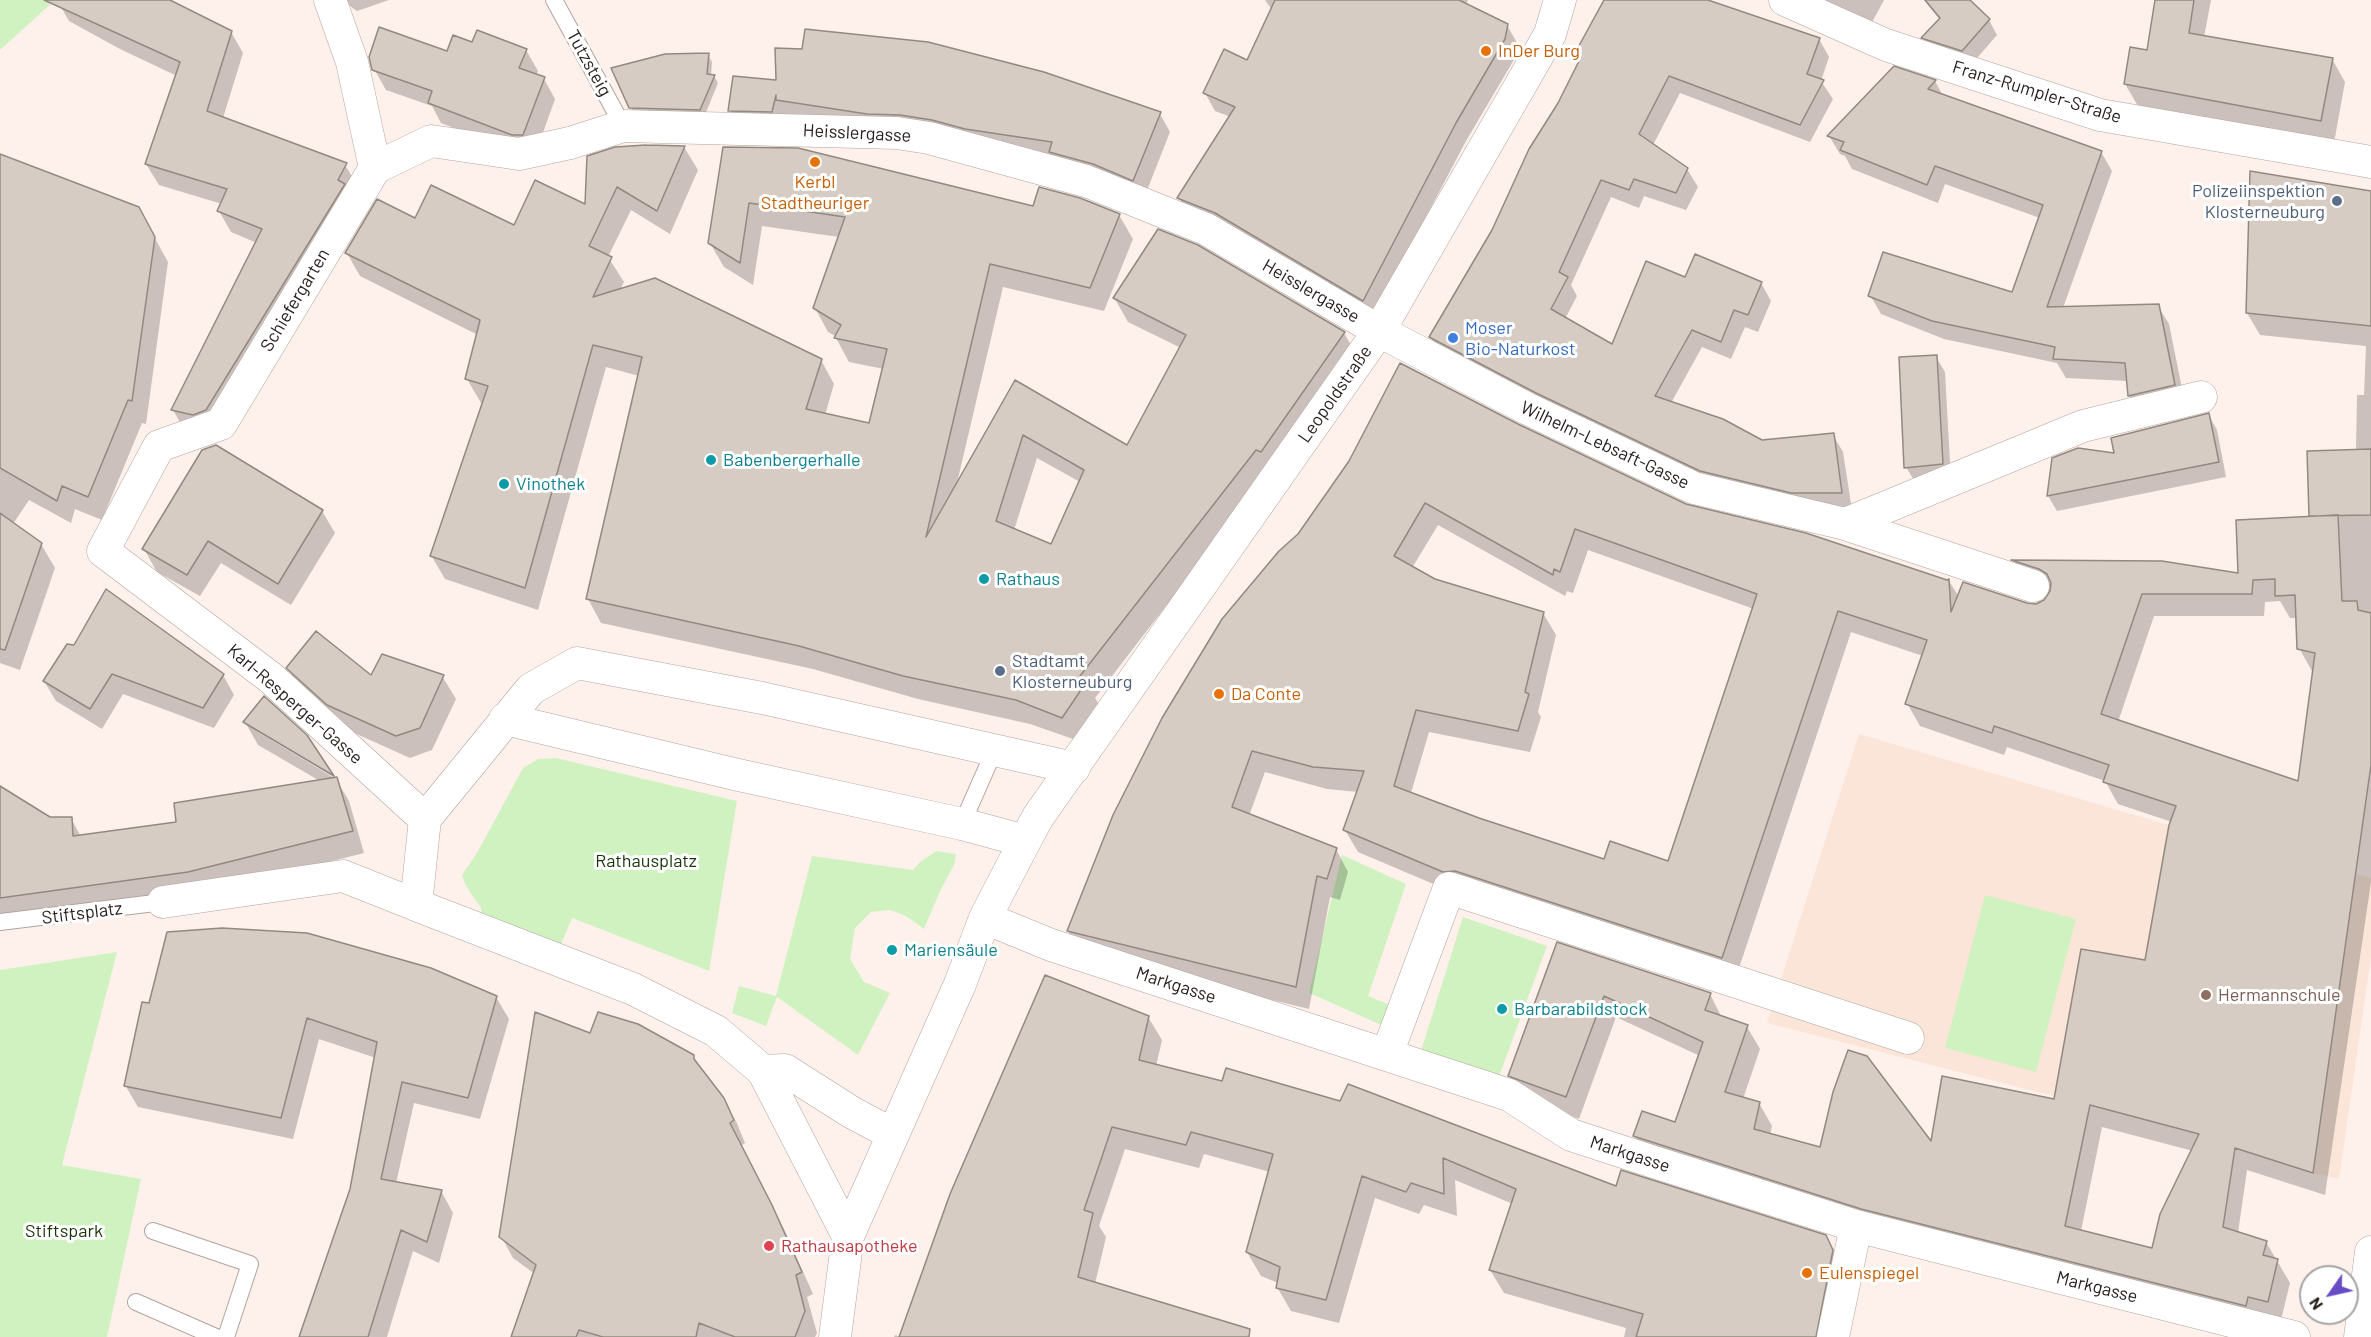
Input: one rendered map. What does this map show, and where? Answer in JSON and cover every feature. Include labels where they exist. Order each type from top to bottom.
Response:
[{"type":"street","points":[[330,0],[352,62],[375,168]]},
{"type":"street","name":"Leopoldstraße","points":[[1074,768],[1379,331],[1550,34],[1560,0]]},
{"type":"street","name":"Franz-Rumpler-Straße","points":[[1785,0],[1886,45],[2100,115],[2371,162]]},
{"type":"street","name":"Heisslergasse","points":[[375,168],[430,141],[519,154],[570,143],[623,126],[897,133],[929,138],[1086,181],[1206,229],[1379,331]]},
{"type":"street","name":"Schiefergarten","points":[[103,550],[159,446],[221,424],[375,168]]},
{"type":"street","name":"Wilhelm-Lebsaft-Gasse","points":[[1379,331],[1528,410],[1694,488],[1845,524],[2033,586]]},
{"type":"street","points":[[1845,524],[2083,426],[2201,397]]},
{"type":"street","name":"Karl-Resperger-Gasse","points":[[103,550],[271,678],[425,819]]},
{"type":"street","points":[[416,905],[425,819],[505,718],[531,689],[577,663],[762,698],[1074,768],[1038,817],[984,918],[960,984],[848,1236],[836,1337]]},
{"type":"street","points":[[505,718],[734,774],[962,824],[1025,841]]},
{"type":"street","points":[[163,902],[343,876],[633,989],[716,1031],[763,1071],[848,1236]]},
{"type":"street","points":[[1387,1054],[1449,888],[1908,1038]]},
{"type":"street","name":"Markgasse","points":[[984,918],[1051,945],[1509,1095],[1571,1135],[1856,1226],[2294,1337]]},
{"type":"street","points":[[763,1071],[784,1070],[851,1112],[892,1134]]},
{"type":"street","points":[[1833,1337],[1856,1226]]},
{"type":"street","points":[[2360,1337],[2371,1252]]},
{"type":"lane","name":"Tutzsteig","points":[[554,0],[623,126]]},
{"type":"lane","points":[[962,824],[995,749]]},
{"type":"lane","name":"Stiftsplatz","points":[[0,922],[163,902]]},
{"type":"lane","points":[[153,1231],[250,1264],[226,1337]]},
{"type":"lane","points":[[136,1302],[216,1337]]},
{"type":"shaded area","points":[[1859,734],[2169,825],[2371,878],[2371,957],[2339,1179],[2313,1173],[2200,1135],[2132,1116],[1767,1023]]},
{"type":"green space","points":[[0,0],[55,0],[0,50]]},
{"type":"green space","name":"Rathausplatz","points":[[556,758],[737,801],[709,971],[572,918],[560,947],[482,919],[481,908],[466,886],[462,875],[477,853],[523,768],[538,759]]},
{"type":"green space","points":[[936,851],[956,854],[954,865],[924,929],[906,916],[890,910],[871,912],[855,928],[850,959],[864,982],[890,993],[858,1055],[777,997],[766,1026],[732,1013],[739,986],[776,996],[812,856],[913,870]]},
{"type":"green space","points":[[1342,855],[1406,884],[1368,996],[1395,1007],[1386,1027],[1309,993]]},
{"type":"green space","points":[[1985,895],[2076,919],[2036,1072],[1945,1048]]},
{"type":"green space","points":[[1463,917],[1547,946],[1498,1079],[1421,1051]]},
{"type":"green space","name":"Stiftspark","points":[[117,952],[62,1165],[141,1179],[107,1337],[0,1337],[0,970]]},
{"type":"building","points":[[44,0],[170,0],[232,31],[207,111],[347,163],[338,180],[345,184],[206,410],[193,415],[171,410],[262,229],[217,211],[227,189],[145,164],[180,62]]},
{"type":"building","points":[[1275,0],[1459,0],[1508,24],[1505,39],[1456,123],[1363,301],[1215,213],[1177,198],[1235,107],[1203,93],[1224,49],[1247,60]]},
{"type":"building","points":[[1604,0],[1708,0],[1820,38],[1807,74],[1824,80],[1800,125],[1669,76],[1639,134],[1688,168],[1676,193],[1634,179],[1629,190],[1601,180],[1559,272],[1568,277],[1551,309],[1612,344],[1646,261],[1685,277],[1695,254],[1762,282],[1748,315],[1734,310],[1721,342],[1692,330],[1655,396],[1723,419],[1762,440],[1834,433],[1842,493],[1791,493],[1700,471],[1536,393],[1429,337],[1492,230],[1529,149],[1558,103],[1581,57],[1575,53]]},
{"type":"building","points":[[1925,0],[1970,0],[1990,19],[1962,51],[1921,38],[1940,18]]},
{"type":"building","points":[[2155,0],[2194,0],[2189,33],[2333,58],[2321,121],[2124,84],[2130,47],[2147,50]]},
{"type":"building","points":[[379,27],[447,51],[453,35],[472,42],[477,30],[527,49],[519,68],[545,77],[523,135],[512,135],[428,103],[432,91],[372,70],[369,57]]},
{"type":"building","points":[[805,29],[928,42],[1044,72],[1161,112],[1133,181],[1093,164],[1049,152],[1052,142],[965,129],[932,120],[900,115],[867,114],[776,100],[776,95],[772,112],[728,111],[733,76],[776,80],[775,48],[802,49]]},
{"type":"building","points":[[709,53],[707,74],[715,75],[700,110],[629,108],[611,68],[665,54]]},
{"type":"building","points":[[1894,66],[1936,80],[1928,89],[2102,151],[2047,307],[2159,304],[2175,385],[2128,396],[2125,363],[2053,359],[2055,347],[1932,321],[1868,296],[1883,252],[2012,292],[2043,205],[1935,166],[1927,185],[1840,150],[1844,142],[1827,136]]},
{"type":"building","points":[[685,146],[657,211],[617,187],[589,246],[612,257],[593,297],[655,278],[822,359],[806,409],[869,423],[887,349],[834,338],[841,325],[813,308],[845,217],[749,203],[740,263],[708,243],[723,147],[798,148],[1033,206],[1039,187],[1080,198],[1120,214],[1090,288],[990,264],[926,537],[1015,380],[1127,445],[1186,335],[1113,298],[1158,229],[1198,245],[1345,332],[1261,452],[1256,450],[1080,676],[1087,681],[1062,718],[1016,700],[903,676],[799,646],[586,599],[642,357],[593,345],[525,588],[430,556],[488,386],[465,379],[480,320],[345,253],[377,199],[415,218],[431,185],[514,225],[535,180],[585,204],[587,156],[615,147]],"holes":[[[1023,435],[1084,470],[1051,544],[996,521]]]},
{"type":"building","points":[[0,154],[139,207],[155,237],[132,401],[128,400],[88,497],[62,486],[57,501],[0,468]]},
{"type":"building","points":[[2250,171],[2371,191],[2371,326],[2246,313]]},
{"type":"building","points":[[1937,355],[1943,464],[1904,468],[1899,357]]},
{"type":"building","points":[[1400,363],[1520,425],[1686,504],[1806,533],[1949,579],[1951,612],[1963,582],[2027,603],[2036,604],[2044,600],[2050,591],[2051,583],[2047,574],[2011,560],[2162,561],[2238,573],[2236,520],[2338,515],[2342,601],[2357,601],[2358,610],[2371,613],[2371,765],[2313,1173],[2235,1148],[2223,1227],[2267,1241],[2263,1255],[2278,1259],[2268,1302],[2248,1297],[2246,1306],[1861,1209],[1633,1136],[1642,1111],[1675,1122],[1703,1042],[1604,996],[1566,1097],[1508,1076],[1557,942],[1711,993],[1705,1010],[1748,1025],[1725,1092],[1760,1102],[1754,1129],[1820,1147],[1833,1092],[1848,1050],[1867,1056],[1931,1141],[1942,1076],[2054,1099],[2081,949],[2145,960],[2169,825],[2176,806],[2103,782],[2109,765],[1994,726],[1992,733],[1905,704],[1927,640],[1838,611],[1722,958],[1455,871],[1443,872],[1343,830],[1364,771],[1313,767],[1252,751],[1232,807],[1337,848],[1327,879],[1317,876],[1296,987],[1067,931],[1113,815],[1162,718],[1222,619],[1279,551],[1298,534],[1349,461]],"holes":[[[1425,503],[1553,575],[1554,569],[1560,572],[1575,529],[1757,594],[1668,861],[1610,841],[1604,859],[1479,818],[1394,786],[1416,710],[1518,731],[1529,694],[1525,692],[1544,612],[1435,579],[1394,556]],[[2275,579],[2275,596],[2295,595],[2297,649],[2315,653],[2298,781],[2101,714],[2142,594],[2252,594],[2253,580]],[[2090,1105],[2199,1134],[2160,1214],[2152,1248],[2065,1226]]]},
{"type":"building","points":[[2209,413],[2219,462],[2047,496],[2052,458],[2078,448],[2114,453],[2111,438]]},
{"type":"building","points":[[216,445],[323,510],[278,584],[208,541],[187,575],[142,549],[202,450]]},
{"type":"building","points":[[2371,449],[2371,515],[2309,516],[2307,451]]},
{"type":"building","points":[[0,513],[42,543],[5,650],[0,649]]},
{"type":"building","points":[[106,589],[224,674],[203,708],[112,674],[90,709],[43,681],[67,644],[74,645]]},
{"type":"building","points":[[316,631],[371,675],[382,654],[444,675],[420,728],[396,736],[327,705],[286,668]]},
{"type":"building","points":[[264,696],[307,735],[334,776],[243,722]]},
{"type":"building","points":[[337,777],[353,831],[188,872],[0,898],[0,786],[50,817],[72,817],[73,836],[176,822],[174,803]]},
{"type":"building","points":[[222,928],[307,933],[431,968],[497,996],[468,1098],[402,1082],[381,1179],[442,1190],[427,1242],[401,1230],[368,1337],[299,1337],[350,1189],[377,1042],[307,1018],[281,1118],[124,1086],[142,1002],[149,1003],[167,932]]},
{"type":"building","points":[[1045,975],[1149,1016],[1139,1060],[1222,1081],[1226,1068],[1340,1101],[1348,1084],[1616,1186],[1621,1170],[1826,1235],[1833,1250],[1816,1337],[1636,1337],[1643,1314],[1489,1270],[1516,1189],[1443,1158],[1444,1194],[1411,1183],[1406,1192],[1362,1176],[1326,1300],[1276,1288],[1280,1267],[1246,1252],[1273,1154],[1191,1132],[1186,1145],[1112,1127],[1084,1210],[1093,1213],[1078,1277],[1250,1329],[1249,1337],[899,1337],[950,1194]]},
{"type":"building","points":[[535,1012],[590,1033],[598,1012],[638,1024],[694,1055],[694,1059],[724,1098],[734,1120],[730,1123],[772,1205],[802,1272],[796,1275],[805,1311],[795,1337],[735,1337],[699,1323],[696,1337],[603,1337],[579,1330],[576,1337],[511,1337],[536,1265],[499,1237]]},
{"type":"place","name":"InDer Burg","points":[[1486,51]]},
{"type":"place","name":"Kerbl Stadtheuriger","points":[[815,162]]},
{"type":"place","name":"Polizeiinspektion Klosterneuburg","points":[[2337,201]]},
{"type":"place","name":"Moser Bio-Naturkost","points":[[1453,338]]},
{"type":"place","name":"Babenbergerhalle","points":[[711,460]]},
{"type":"place","name":"Vinothek","points":[[504,484]]},
{"type":"place","name":"Rathaus","points":[[984,579]]},
{"type":"place","name":"Stadtamt Klosterneuburg","points":[[1000,671]]},
{"type":"place","name":"Da Conte","points":[[1219,694]]},
{"type":"place","name":"Mariensäule","points":[[892,950]]},
{"type":"place","name":"Hermannschule","points":[[2206,995]]},
{"type":"place","name":"Barbarabildstock","points":[[1502,1009]]},
{"type":"place","name":"Rathausapotheke","points":[[769,1246]]},
{"type":"place","name":"Eulenspiegel","points":[[1807,1273]]}]
